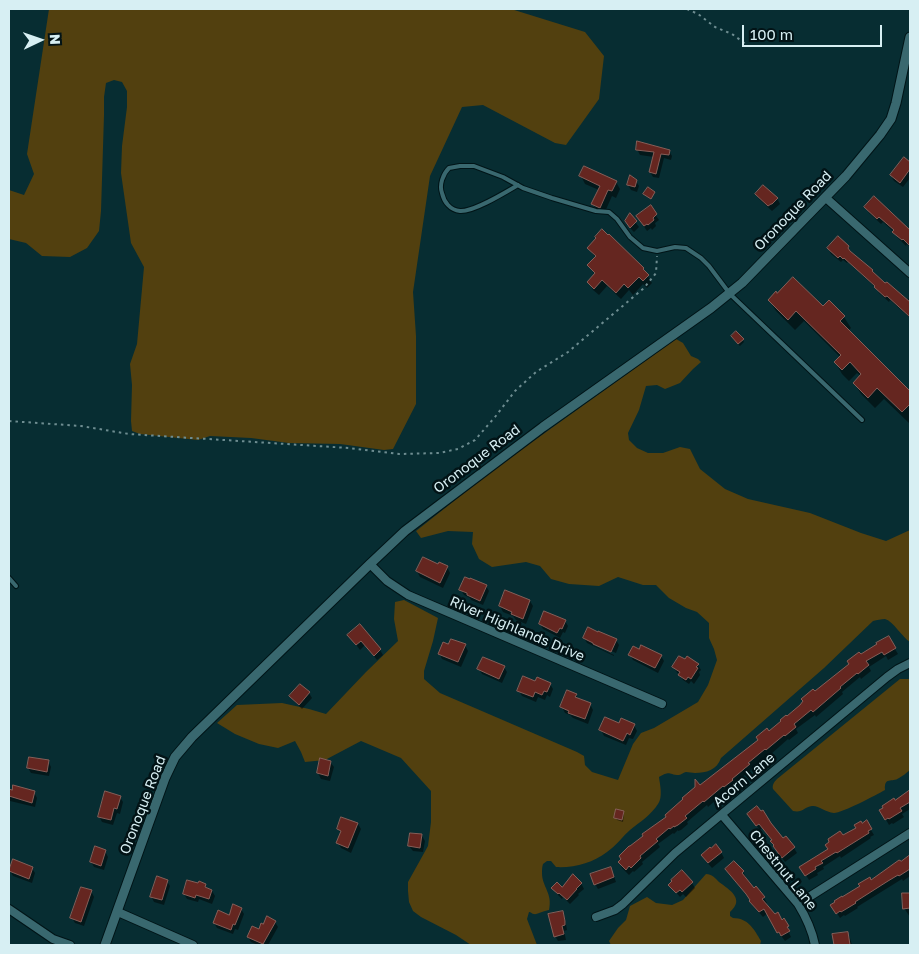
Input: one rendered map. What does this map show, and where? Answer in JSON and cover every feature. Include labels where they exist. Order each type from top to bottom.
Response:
[{"type":"street","name":"Oronoque Road","points":[[105,945],[159,792],[175,757],[192,737],[405,531],[517,446],[730,294],[752,274],[826,198],[880,135],[890,119],[899,92],[910,37]]},
{"type":"street","points":[[826,198],[910,274]]},
{"type":"street","name":"River Highlands Drive","points":[[370,564],[387,581],[414,598],[662,704]]},
{"type":"street","name":"Acorn Lane","points":[[596,917],[615,910],[623,904],[675,853],[887,677],[910,663]]},
{"type":"street","name":"Chestnut Lane","points":[[722,814],[798,904],[810,926],[815,945]]},
{"type":"street","points":[[798,904],[910,833]]},
{"type":"street","points":[[9,909],[53,939],[70,945]]},
{"type":"street","points":[[118,912],[193,945]]},
{"type":"lane","points":[[518,185],[499,196],[461,211],[448,206],[440,188],[445,172],[449,168],[474,166],[552,198],[596,211],[609,212],[643,248],[657,251],[675,247],[686,248],[701,258],[730,294],[862,420]]},
{"type":"lane","points":[[9,578],[16,586]]},
{"type":"path","points":[[687,9],[748,45]]},
{"type":"path","points":[[9,421],[81,426],[129,434],[349,448],[399,454],[439,453],[458,449],[475,440],[515,391],[536,372],[568,352],[644,288],[656,274],[657,251]]},
{"type":"shaded area","points":[[49,9],[511,9],[585,32],[604,56],[599,99],[566,145],[555,143],[483,105],[462,107],[430,176],[413,292],[416,336],[416,404],[393,449],[384,450],[340,444],[289,443],[251,438],[210,436],[198,440],[140,434],[132,431],[130,364],[137,344],[144,267],[131,243],[121,173],[127,107],[127,91],[122,82],[114,80],[106,83],[99,231],[87,248],[70,257],[42,256],[26,243],[9,239],[9,190],[24,195],[34,174],[27,154]]},
{"type":"shaded area","points":[[676,339],[683,343],[691,356],[701,362],[680,383],[665,389],[657,385],[646,386],[639,410],[628,433],[629,440],[637,448],[648,453],[663,453],[680,447],[690,449],[700,469],[725,489],[748,499],[810,513],[886,541],[910,530],[910,642],[888,620],[873,621],[824,668],[721,758],[714,768],[703,772],[686,772],[679,775],[668,773],[659,777],[661,794],[658,804],[649,815],[602,856],[570,867],[556,867],[551,861],[543,864],[542,878],[550,899],[549,910],[535,914],[529,912],[527,919],[537,945],[471,945],[421,917],[413,911],[409,902],[408,882],[428,846],[431,822],[431,791],[401,758],[361,741],[325,760],[305,762],[295,741],[278,748],[259,744],[235,734],[217,723],[237,705],[282,703],[326,714],[398,641],[394,619],[395,602],[404,600],[438,618],[424,671],[424,679],[440,693],[577,752],[584,756],[585,765],[592,772],[618,780],[633,744],[641,733],[654,728],[698,702],[708,685],[717,660],[709,638],[709,623],[697,612],[669,598],[656,585],[643,585],[618,577],[599,586],[569,584],[551,579],[540,566],[526,562],[492,567],[479,559],[472,544],[473,532],[448,531],[421,538],[416,531],[493,470]]},
{"type":"shaded area","points":[[900,679],[910,679],[910,770],[896,779],[887,781],[885,790],[838,812],[834,813],[814,806],[793,811],[773,789],[775,781]]},
{"type":"shaded area","points":[[706,874],[713,876],[734,895],[736,903],[730,912],[730,916],[747,922],[756,932],[761,941],[760,945],[611,945],[609,941],[626,920],[630,906],[647,897],[656,903],[672,905],[683,900]]},
{"type":"building","points":[[637,141],[670,150],[669,155],[661,154],[656,174],[649,172],[654,152],[636,150]]},
{"type":"building","points":[[904,157],[910,162],[910,169],[900,183],[890,175]]},
{"type":"building","points":[[584,166],[617,181],[612,191],[608,190],[600,208],[591,204],[600,186],[579,176]]},
{"type":"building","points":[[630,175],[637,180],[635,187],[627,185]]},
{"type":"building","points":[[763,185],[778,198],[768,206],[755,194]]},
{"type":"building","points":[[648,187],[655,192],[651,199],[643,194]]},
{"type":"building","points":[[874,196],[910,230],[910,246],[892,232],[894,230],[879,217],[877,219],[864,207]]},
{"type":"building","points":[[651,205],[657,214],[653,218],[654,220],[644,226],[636,216]]},
{"type":"building","points":[[630,213],[637,221],[630,228],[625,221]]},
{"type":"building","points":[[602,229],[644,268],[649,275],[643,281],[639,277],[628,288],[624,284],[616,293],[602,280],[594,289],[587,282],[595,273],[587,265],[596,256],[587,248]]},
{"type":"building","points":[[838,236],[849,246],[850,251],[885,283],[887,282],[910,302],[910,317],[887,296],[885,297],[844,258],[840,256],[838,258],[827,248]]},
{"type":"building","points":[[793,277],[823,306],[829,300],[845,316],[840,321],[910,391],[910,404],[902,412],[877,388],[868,398],[853,383],[861,374],[850,362],[842,370],[834,362],[841,355],[796,311],[788,320],[768,300]]},
{"type":"building","points":[[736,331],[744,339],[738,344],[731,336]]},
{"type":"building","points":[[423,557],[438,564],[439,562],[448,566],[440,583],[416,571]]},
{"type":"building","points":[[465,577],[487,585],[480,601],[459,590]]},
{"type":"building","points":[[505,590],[530,600],[523,619],[499,606]]},
{"type":"building","points":[[544,611],[566,620],[562,629],[560,628],[557,633],[539,624]]},
{"type":"building","points":[[360,624],[381,649],[374,656],[361,641],[356,645],[347,635]]},
{"type":"building","points":[[588,627],[617,639],[611,652],[583,638]]},
{"type":"building","points":[[889,636],[896,648],[884,655],[882,652],[866,661],[869,665],[840,687],[813,712],[811,710],[794,724],[796,727],[748,763],[750,764],[733,780],[685,816],[687,818],[678,825],[669,828],[656,839],[658,841],[640,856],[641,858],[631,868],[629,866],[626,870],[618,862],[621,859],[619,856],[629,846],[666,817],[665,815],[695,787],[695,779],[700,785],[758,740],[756,737],[767,728],[769,731],[800,705],[803,701],[801,699],[813,689],[815,691],[849,664],[847,661],[859,652],[861,654]]},
{"type":"building","points":[[451,639],[466,644],[458,662],[438,654],[443,642],[448,644]]},
{"type":"building","points":[[641,645],[662,655],[655,668],[628,655],[633,646],[639,649]]},
{"type":"building","points":[[679,656],[685,659],[687,656],[699,664],[691,679],[688,677],[686,680],[678,675],[680,672],[672,667]]},
{"type":"building","points":[[483,657],[505,666],[499,679],[477,669]]},
{"type":"building","points":[[523,676],[535,681],[537,677],[551,683],[547,692],[544,691],[542,695],[535,692],[533,697],[517,691]]},
{"type":"building","points":[[300,684],[310,692],[299,705],[289,696]]},
{"type":"building","points":[[567,690],[577,694],[575,697],[591,703],[585,719],[568,713],[569,711],[560,707]]},
{"type":"building","points":[[605,717],[619,723],[621,718],[635,724],[630,735],[627,733],[623,741],[599,730]]},
{"type":"building","points":[[29,757],[49,760],[47,772],[27,768]]},
{"type":"building","points":[[320,758],[331,761],[328,776],[317,773]]},
{"type":"building","points":[[13,785],[35,791],[32,803],[9,796],[9,789],[12,790]]},
{"type":"building","points":[[910,790],[910,802],[900,808],[902,811],[885,820],[879,810],[883,808],[882,806]]},
{"type":"building","points":[[105,791],[121,796],[117,809],[114,808],[111,820],[98,817]]},
{"type":"building","points":[[757,806],[761,811],[763,810],[783,838],[786,836],[795,847],[782,858],[770,841],[772,840],[759,824],[756,826],[747,814]]},
{"type":"building","points":[[616,809],[624,811],[622,820],[614,818]]},
{"type":"building","points":[[341,817],[358,823],[348,848],[336,843],[341,831],[337,829]]},
{"type":"building","points":[[867,820],[872,829],[868,831],[869,833],[821,861],[823,863],[805,876],[799,867],[828,849],[825,845],[829,842],[828,839],[840,831],[843,835],[856,828],[854,825]]},
{"type":"building","points":[[410,833],[422,834],[420,848],[408,846]]},
{"type":"building","points":[[716,844],[722,852],[708,863],[701,855]]},
{"type":"building","points":[[95,846],[106,850],[101,866],[90,862]]},
{"type":"building","points":[[910,855],[910,869],[836,914],[830,905],[834,901],[860,886],[858,884],[870,877],[871,880],[899,860],[901,861]]},
{"type":"building","points":[[13,859],[33,867],[29,879],[9,871]]},
{"type":"building","points":[[734,861],[744,871],[742,873],[754,888],[756,886],[765,897],[762,899],[775,914],[778,912],[782,920],[784,918],[790,931],[781,936],[779,932],[777,933],[764,909],[759,912],[749,901],[746,894],[725,869]]},
{"type":"building","points":[[611,867],[614,877],[594,885],[590,874]]},
{"type":"building","points":[[682,870],[693,882],[682,892],[680,890],[676,893],[668,885]]},
{"type":"building","points":[[573,874],[582,883],[567,900],[551,888],[557,882],[562,887]]},
{"type":"building","points":[[157,876],[168,880],[162,900],[150,897]]},
{"type":"building","points":[[187,880],[206,884],[205,887],[212,890],[209,899],[196,895],[195,898],[183,894]]},
{"type":"building","points":[[81,887],[92,890],[81,922],[70,918]]},
{"type":"building","points":[[902,893],[910,893],[910,908],[903,909]]},
{"type":"building","points":[[233,904],[242,908],[231,930],[213,923],[218,910],[229,915]]},
{"type":"building","points":[[563,911],[565,925],[562,926],[564,934],[554,937],[548,914]]},
{"type":"building","points":[[267,916],[276,921],[263,944],[247,937],[252,926],[259,929]]},
{"type":"building","points":[[848,932],[850,945],[834,945],[832,934]]}]
